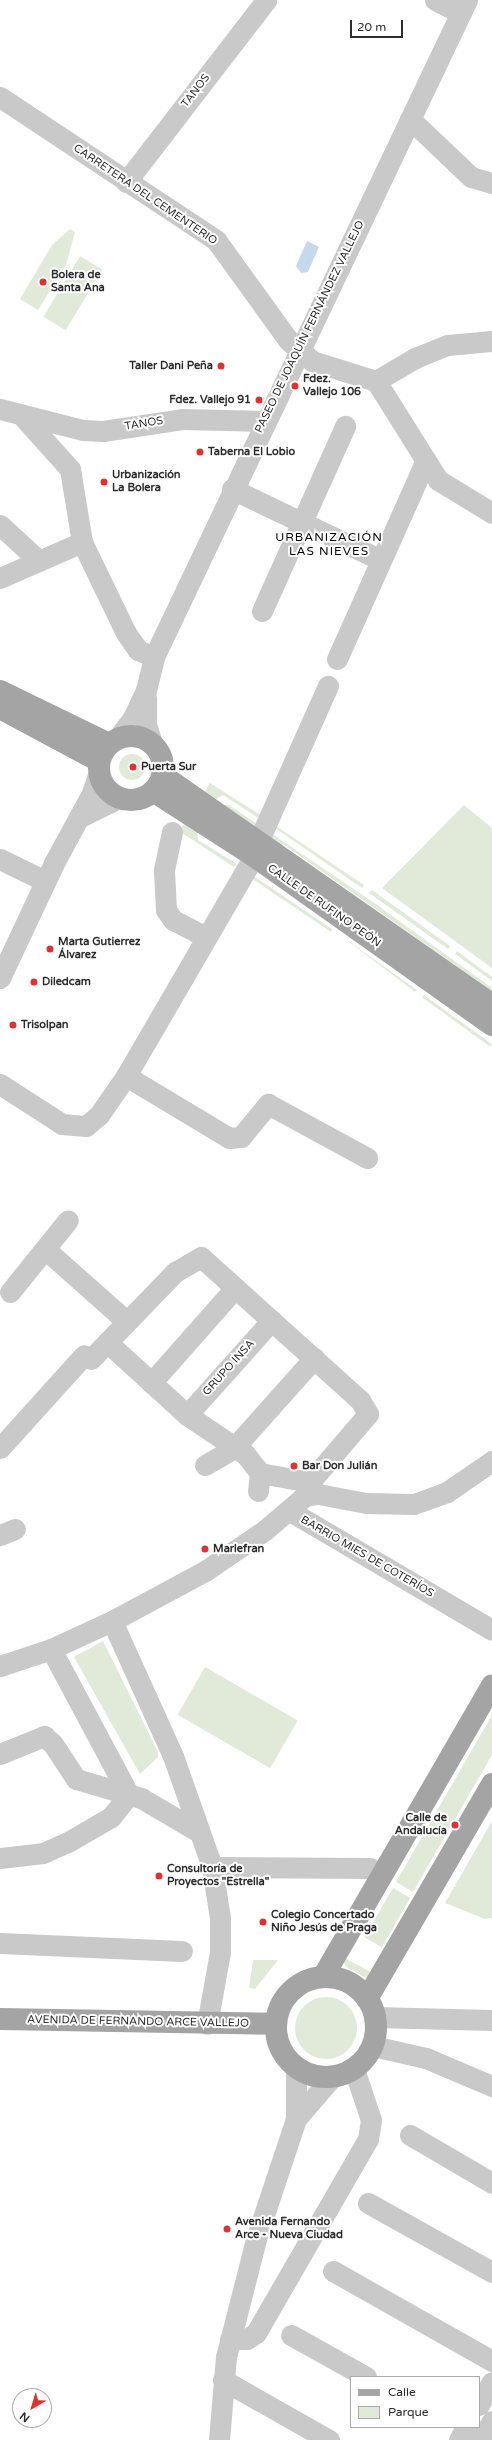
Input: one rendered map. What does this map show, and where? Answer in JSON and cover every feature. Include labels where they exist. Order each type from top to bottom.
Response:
[{"type":"main road","points":[[0,691],[106,754]]},
{"type":"main road","points":[[0,708],[106,754]]},
{"type":"main road","points":[[135,736],[152,744],[161,758],[158,783],[137,799],[119,798],[105,787],[106,754],[135,736]]},
{"type":"main road","name":"CALLE DE RUFINO PEÓN","points":[[158,783],[492,1004]]},
{"type":"main road","name":"CALLE DE RUFINO PEÓN","points":[[256,848],[492,1025]]},
{"type":"main road","points":[[323,1977],[492,1686]]},
{"type":"main road","points":[[371,2008],[348,1982],[323,1977],[306,1982],[291,1992],[280,2006],[276,2024],[281,2049],[296,2067],[313,2076],[332,2077],[354,2069],[373,2046],[371,2008],[492,1784]]},
{"type":"main road","name":"AVENIDA DE FERNANDO ARCE VALLEJO","points":[[0,2019],[207,2024],[276,2024]]},
{"type":"street","name":"TANOS","points":[[126,182],[266,0]]},
{"type":"street","name":"PASEO DE JOAQUÍN FERNÁNDEZ VALLEJO","points":[[0,978],[45,881],[80,817],[106,754],[133,718],[146,690],[154,657],[232,489],[266,422],[464,7],[435,0]]},
{"type":"street","name":"CARRETERA DEL CEMENTERIO","points":[[0,97],[126,182],[216,240],[299,351],[312,361],[376,381]]},
{"type":"street","points":[[410,119],[472,177],[492,183]]},
{"type":"street","points":[[492,341],[448,345],[415,358],[376,381],[424,462],[438,480],[492,514]]},
{"type":"street","name":"TANOS","points":[[0,409],[24,418],[103,431],[182,419],[266,422]]},
{"type":"street","name":"TANOS","points":[[24,418],[70,469],[82,542],[126,633],[138,650],[154,657]]},
{"type":"street","points":[[262,611],[345,426]]},
{"type":"street","points":[[337,659],[424,462]]},
{"type":"street","points":[[232,489],[381,560]]},
{"type":"street","points":[[0,525],[38,560]]},
{"type":"street","points":[[0,578],[38,560],[82,542]]},
{"type":"street","points":[[0,1084],[72,1127],[86,1126],[99,1115],[126,1076],[256,848],[328,686]]},
{"type":"street","name":"PASEO DE JOAQUÍN FERNÁNDEZ VALLEJO","points":[[146,690],[146,724],[152,744]]},
{"type":"street","points":[[80,817],[119,798]]},
{"type":"street","points":[[172,832],[164,871],[166,910],[173,920],[206,937]]},
{"type":"street","points":[[0,859],[45,881]]},
{"type":"street","points":[[126,1076],[230,1138],[241,1137],[268,1104],[367,1158]]},
{"type":"street","points":[[10,1292],[68,1220]]},
{"type":"street","points":[[45,1249],[126,1321]]},
{"type":"street","points":[[0,1448],[87,1357],[107,1342],[175,1272],[201,1257],[360,1400],[368,1414],[310,1482],[259,1482],[245,1454],[233,1449],[187,1415],[107,1342]]},
{"type":"street","points":[[151,1383],[235,1288]]},
{"type":"street","name":"GRUPO INSA","points":[[187,1415],[272,1320]]},
{"type":"street","points":[[205,1465],[233,1449],[314,1358]]},
{"type":"street","name":"BARRIO MIES DE COTERÍOS","points":[[492,1460],[447,1492],[414,1504],[366,1503],[318,1494],[306,1496],[290,1511],[492,1630]]},
{"type":"street","points":[[0,1666],[51,1649],[112,1621],[205,1571],[290,1511]]},
{"type":"street","points":[[112,1621],[184,1788],[212,1867],[220,1918],[220,1952],[207,2024]]},
{"type":"street","points":[[51,1649],[129,1795]]},
{"type":"street","points":[[0,1754],[44,1736],[53,1744],[76,1779],[129,1795],[161,1809],[199,1832]]},
{"type":"street","points":[[161,1809],[184,1788]]},
{"type":"street","points":[[0,1858],[43,1853],[68,1842],[111,1817],[129,1795]]},
{"type":"street","points":[[212,1867],[370,1868]]},
{"type":"street","points":[[0,1943],[182,1950]]},
{"type":"street","points":[[371,2008],[492,2020]]},
{"type":"street","points":[[373,2046],[426,2058],[492,2086]]},
{"type":"street","points":[[219,2440],[223,2380],[230,2339],[248,2265],[296,2119],[296,2067]]},
{"type":"street","points":[[230,2339],[247,2339],[256,2334],[368,2139],[371,2120],[354,2069]]},
{"type":"street","points":[[296,2119],[332,2077]]},
{"type":"street","points":[[410,2134],[492,2183]]},
{"type":"street","points":[[368,2203],[492,2272]]},
{"type":"street","points":[[333,2271],[492,2361]]},
{"type":"street","points":[[292,2335],[364,2376]]},
{"type":"street","points":[[223,2380],[309,2434],[329,2440]]},
{"type":"street","points":[[480,2403],[492,2382]]},
{"type":"street","points":[[480,2426],[492,2421]]},
{"type":"street","points":[[465,2433],[476,2428]]},
{"type":"green space","name":"Bolera de Santa Ana","points":[[70,229],[75,232],[66,265],[38,310],[20,299],[52,245]]},
{"type":"green space","points":[[80,256],[102,269],[66,330],[43,317]]},
{"type":"green space","points":[[132,754],[141,758],[145,767],[141,776],[132,780],[123,776],[119,767],[123,758]]},
{"type":"green space","points":[[210,783],[262,816],[260,819],[223,795],[213,801],[201,797]]},
{"type":"green space","points":[[224,805],[229,805],[257,824],[253,826]]},
{"type":"green space","points":[[464,805],[492,828],[492,968],[382,888]]},
{"type":"green space","points":[[188,818],[197,829],[198,840],[237,864],[234,867],[179,831]]},
{"type":"green space","points":[[276,826],[364,885],[362,888],[275,828]]},
{"type":"green space","points":[[272,834],[373,902],[492,988],[492,991],[283,844],[280,848],[272,840]]},
{"type":"green space","points":[[252,875],[332,929],[331,932],[250,877]]},
{"type":"green space","points":[[372,890],[450,946],[448,949],[369,893]]},
{"type":"green space","points":[[340,935],[417,990],[415,992]]},
{"type":"green space","points":[[457,951],[492,977],[492,981],[455,954]]},
{"type":"green space","points":[[424,995],[492,1044],[490,1047],[422,997]]},
{"type":"green space","points":[[103,1641],[158,1752],[158,1757],[140,1774],[74,1657]]},
{"type":"green space","points":[[205,1667],[298,1720],[270,1768],[178,1715]]},
{"type":"green space","points":[[492,1715],[492,1755],[413,1892],[396,1882]]},
{"type":"green space","points":[[492,1821],[492,1918],[485,1919],[445,1903]]},
{"type":"green space","points":[[393,1888],[410,1898],[382,1947],[364,1937]]},
{"type":"green space","points":[[343,1957],[376,1975],[368,1979],[345,1966]]},
{"type":"green space","points":[[253,1960],[278,1960],[255,1989],[249,1988]]},
{"type":"green space","points":[[326,1997],[338,1999],[348,2006],[355,2016],[357,2028],[355,2040],[348,2050],[338,2057],[326,2059],[314,2057],[304,2050],[297,2040],[295,2028],[297,2016],[304,2006],[314,1999]]},
{"type":"water","points":[[307,241],[319,247],[308,272],[301,273],[296,266]]},
{"type":"place","name":"Bolera de Santa Ana","points":[[43,282]]},
{"type":"place","name":"Taller Dani Peña","points":[[221,366]]},
{"type":"place","name":"Fdez. Vallejo 106","points":[[295,386]]},
{"type":"place","name":"Fdez. Vallejo 91","points":[[259,400]]},
{"type":"place","name":"Taberna El Lobio","points":[[200,452]]},
{"type":"place","name":"Urbanización La Bolera","points":[[104,482]]},
{"type":"place","name":"Puerta Sur","points":[[133,767]]},
{"type":"place","name":"Marta Gutierrez Álvarez","points":[[50,949]]},
{"type":"place","name":"Diledcam","points":[[34,982]]},
{"type":"place","name":"Trisolpan","points":[[13,1025]]},
{"type":"place","name":"Bar Don Julián","points":[[294,1466]]},
{"type":"place","name":"Marlefran","points":[[205,1549]]},
{"type":"place","name":"Calle de Andalucía","points":[[455,1825]]},
{"type":"place","name":"Consultoría de Proyectos \"Estrella\"","points":[[159,1876]]},
{"type":"place","name":"Colegio Concertado Niño Jesús de Praga","points":[[263,1922]]},
{"type":"place","name":"Avenida Fernando Arce - Nueva Ciudad","points":[[227,2229]]},
{"type":"district","name":"URBANIZACIÓN LAS NIEVES","points":[[329,545]]}]
